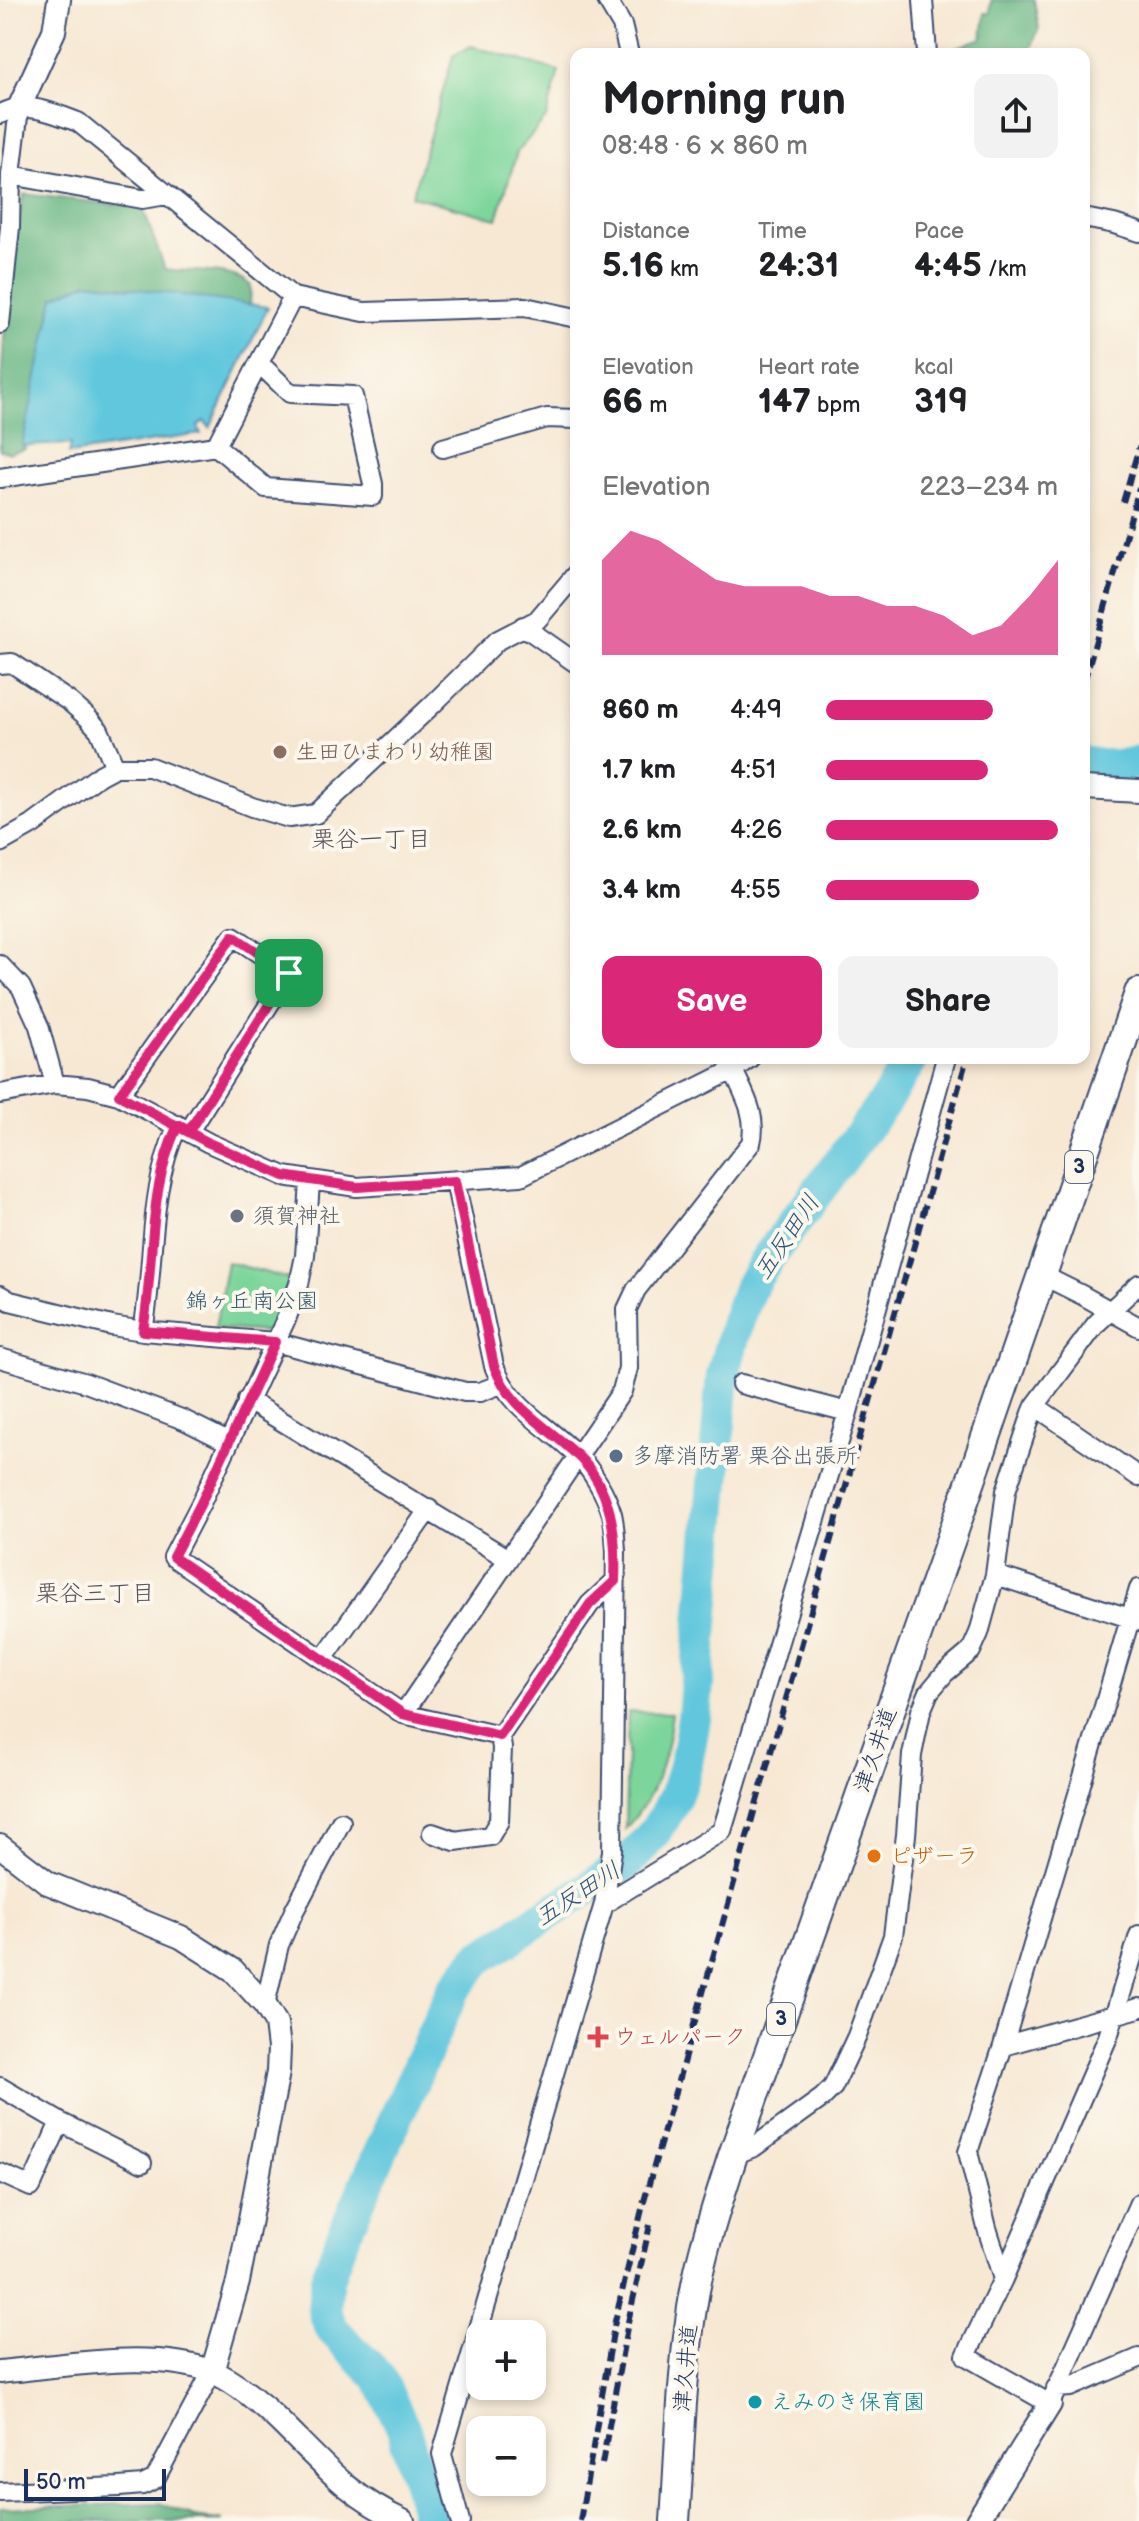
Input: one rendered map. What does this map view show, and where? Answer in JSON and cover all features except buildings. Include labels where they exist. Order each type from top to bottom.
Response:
[{"type":"main road","name":"津久井道","points":[[675,2521],[686,2360],[692,2307],[704,2250],[733,2155],[1139,993]]},
{"type":"street","points":[[0,324],[10,227],[9,111],[51,40],[59,0]]},
{"type":"street","points":[[607,0],[622,25],[628,48]]},
{"type":"street","points":[[923,0],[927,48]]},
{"type":"street","points":[[9,111],[58,115],[78,122],[293,297],[364,312],[525,307],[570,317]]},
{"type":"street","points":[[11,175],[142,199],[167,195]]},
{"type":"street","points":[[1090,219],[1139,232]]},
{"type":"street","points":[[216,446],[293,297]]},
{"type":"street","points":[[0,478],[216,446],[266,488],[373,496],[353,396],[290,393],[259,363]]},
{"type":"street","points":[[443,448],[547,418],[570,419]]},
{"type":"street","points":[[0,843],[32,825],[115,767],[150,767],[252,807],[289,818],[316,814],[498,640],[537,620],[570,581]]},
{"type":"street","points":[[523,626],[570,659]]},
{"type":"street","points":[[0,664],[12,663],[70,702],[99,730],[115,767]]},
{"type":"street","points":[[1090,788],[1139,791]]},
{"type":"street","points":[[119,1095],[233,936],[289,973],[183,1128],[160,1172],[143,1331]]},
{"type":"street","points":[[0,965],[21,987],[39,1026],[55,1084]]},
{"type":"street","points":[[0,1094],[55,1084],[88,1087],[119,1095],[247,1162],[310,1182],[357,1187],[521,1176],[742,1064]]},
{"type":"street","points":[[604,1896],[722,1831],[848,1412],[944,1064]]},
{"type":"street","points":[[403,1714],[622,1391],[628,1368],[627,1309],[636,1290],[751,1143],[754,1130],[751,1109],[733,1070]]},
{"type":"street","points":[[455,1181],[494,1366],[501,1384],[523,1412],[578,1456],[594,1477],[611,1513],[616,1551],[612,1851],[604,1896],[442,2454],[460,2521]]},
{"type":"street","points":[[310,1182],[305,1256],[299,1284],[201,1503],[173,1557],[403,1714],[500,1736]]},
{"type":"street","points":[[1042,1275],[1139,1327]]},
{"type":"street","points":[[733,2155],[754,2147],[822,2098],[833,2087],[857,2036],[893,1936],[912,1755],[921,1711],[929,1692],[945,1673],[971,1651],[979,1633],[995,1575],[1006,1491],[1035,1406],[1109,1310],[1139,1284]]},
{"type":"street","points":[[0,1295],[10,1301],[112,1326],[275,1342],[465,1392],[480,1392],[501,1384]]},
{"type":"street","points":[[0,1358],[86,1383],[184,1420],[228,1442]]},
{"type":"street","points":[[741,1384],[848,1412]]},
{"type":"street","points":[[247,1400],[508,1559]]},
{"type":"street","points":[[1035,1406],[1139,1477]]},
{"type":"street","points":[[323,1659],[429,1509]]},
{"type":"street","points":[[995,1575],[1134,1620]]},
{"type":"street","points":[[432,1833],[455,1841],[490,1836],[499,1821],[500,1736],[590,1604],[615,1581]]},
{"type":"street","points":[[1003,2279],[968,2152],[1134,1620],[1139,1589]]},
{"type":"street","points":[[265,2005],[279,1945],[341,1822]]},
{"type":"street","points":[[0,1846],[48,1883],[181,1937],[233,1970],[265,2005],[276,2023],[279,2048],[278,2072],[238,2282],[212,2372],[155,2479],[143,2485],[0,2492]]},
{"type":"street","points":[[1053,2396],[966,2356],[1003,2279],[1108,2037],[1139,1935]]},
{"type":"street","points":[[1003,2046],[1139,2008]]},
{"type":"street","points":[[0,2087],[60,2122],[142,2163]]},
{"type":"street","points":[[0,2173],[31,2187],[60,2122]]},
{"type":"street","points":[[977,2521],[1053,2396],[1139,2203]]},
{"type":"street","points":[[1053,2396],[1139,2358]]},
{"type":"street","points":[[0,2372],[129,2360],[177,2363],[212,2372],[246,2393],[338,2481],[380,2515],[403,2521]]},
{"type":"green space","points":[[991,0],[1034,0],[1039,28],[1031,48],[955,48],[982,38],[985,13],[990,13]]},
{"type":"green space","points":[[471,46],[559,71],[546,118],[517,152],[497,219],[412,196],[453,56]]},
{"type":"green space","points":[[24,194],[143,208],[165,269],[234,276],[251,286],[250,305],[88,282],[55,297],[25,449],[10,453],[0,450],[1,386],[8,289]]},
{"type":"green space","name":"錦ヶ丘南公園","points":[[227,1262],[293,1280],[275,1327],[265,1332],[215,1328]]},
{"type":"green space","points":[[628,1712],[672,1713],[658,1776],[645,1803],[625,1829]]},
{"type":"green space","points":[[159,2503],[194,2517],[223,2521],[0,2521],[0,2508]]},
{"type":"water","points":[[88,282],[268,307],[210,428],[204,421],[198,426],[201,434],[69,454],[71,444],[22,446],[54,297]]},
{"type":"waterway","name":"五反田川","points":[[1090,764],[1112,766],[1139,762]]},
{"type":"waterway","name":"五反田川","points":[[430,2521],[404,2430],[379,2377],[332,2329],[324,2310],[327,2279],[340,2243],[453,1990],[478,1959],[627,1863],[656,1830],[675,1797],[694,1718],[723,1375],[736,1326],[749,1289],[769,1256],[883,1104],[908,1064]]},
{"type":"railway","points":[[1123,502],[1139,447]]},
{"type":"railway","points":[[1090,661],[1139,488]]},
{"type":"railway","points":[[580,2521],[615,2321],[643,2205],[965,1064]]},
{"type":"railway","points":[[602,2464],[628,2322],[650,2225]]},
{"type":"place","name":"生田ひまわり幼稚園","points":[[280,752]]},
{"type":"place","name":"須賀神社","points":[[237,1216]]},
{"type":"place","name":"多摩消防署 栗谷出張所","points":[[616,1456]]},
{"type":"place","name":"ピザーラ","points":[[874,1856]]},
{"type":"place","name":"ウェルパーク","points":[[598,2037]]},
{"type":"place","name":"えみのき保育園","points":[[755,2402]]},
{"type":"district","name":"栗谷一丁目","points":[[371,839]]},
{"type":"district","name":"栗谷三丁目","points":[[95,1593]]},
{"type":"route","points":[[289,973],[189,1131],[178,1125],[160,1172],[143,1331],[275,1342],[173,1557],[403,1714],[500,1736],[590,1604],[615,1581],[616,1551],[611,1513],[594,1477],[578,1456],[523,1412],[501,1384],[494,1366],[455,1181],[357,1187],[284,1176],[247,1162],[209,1143],[178,1125],[119,1095],[233,936],[289,973]]}]
